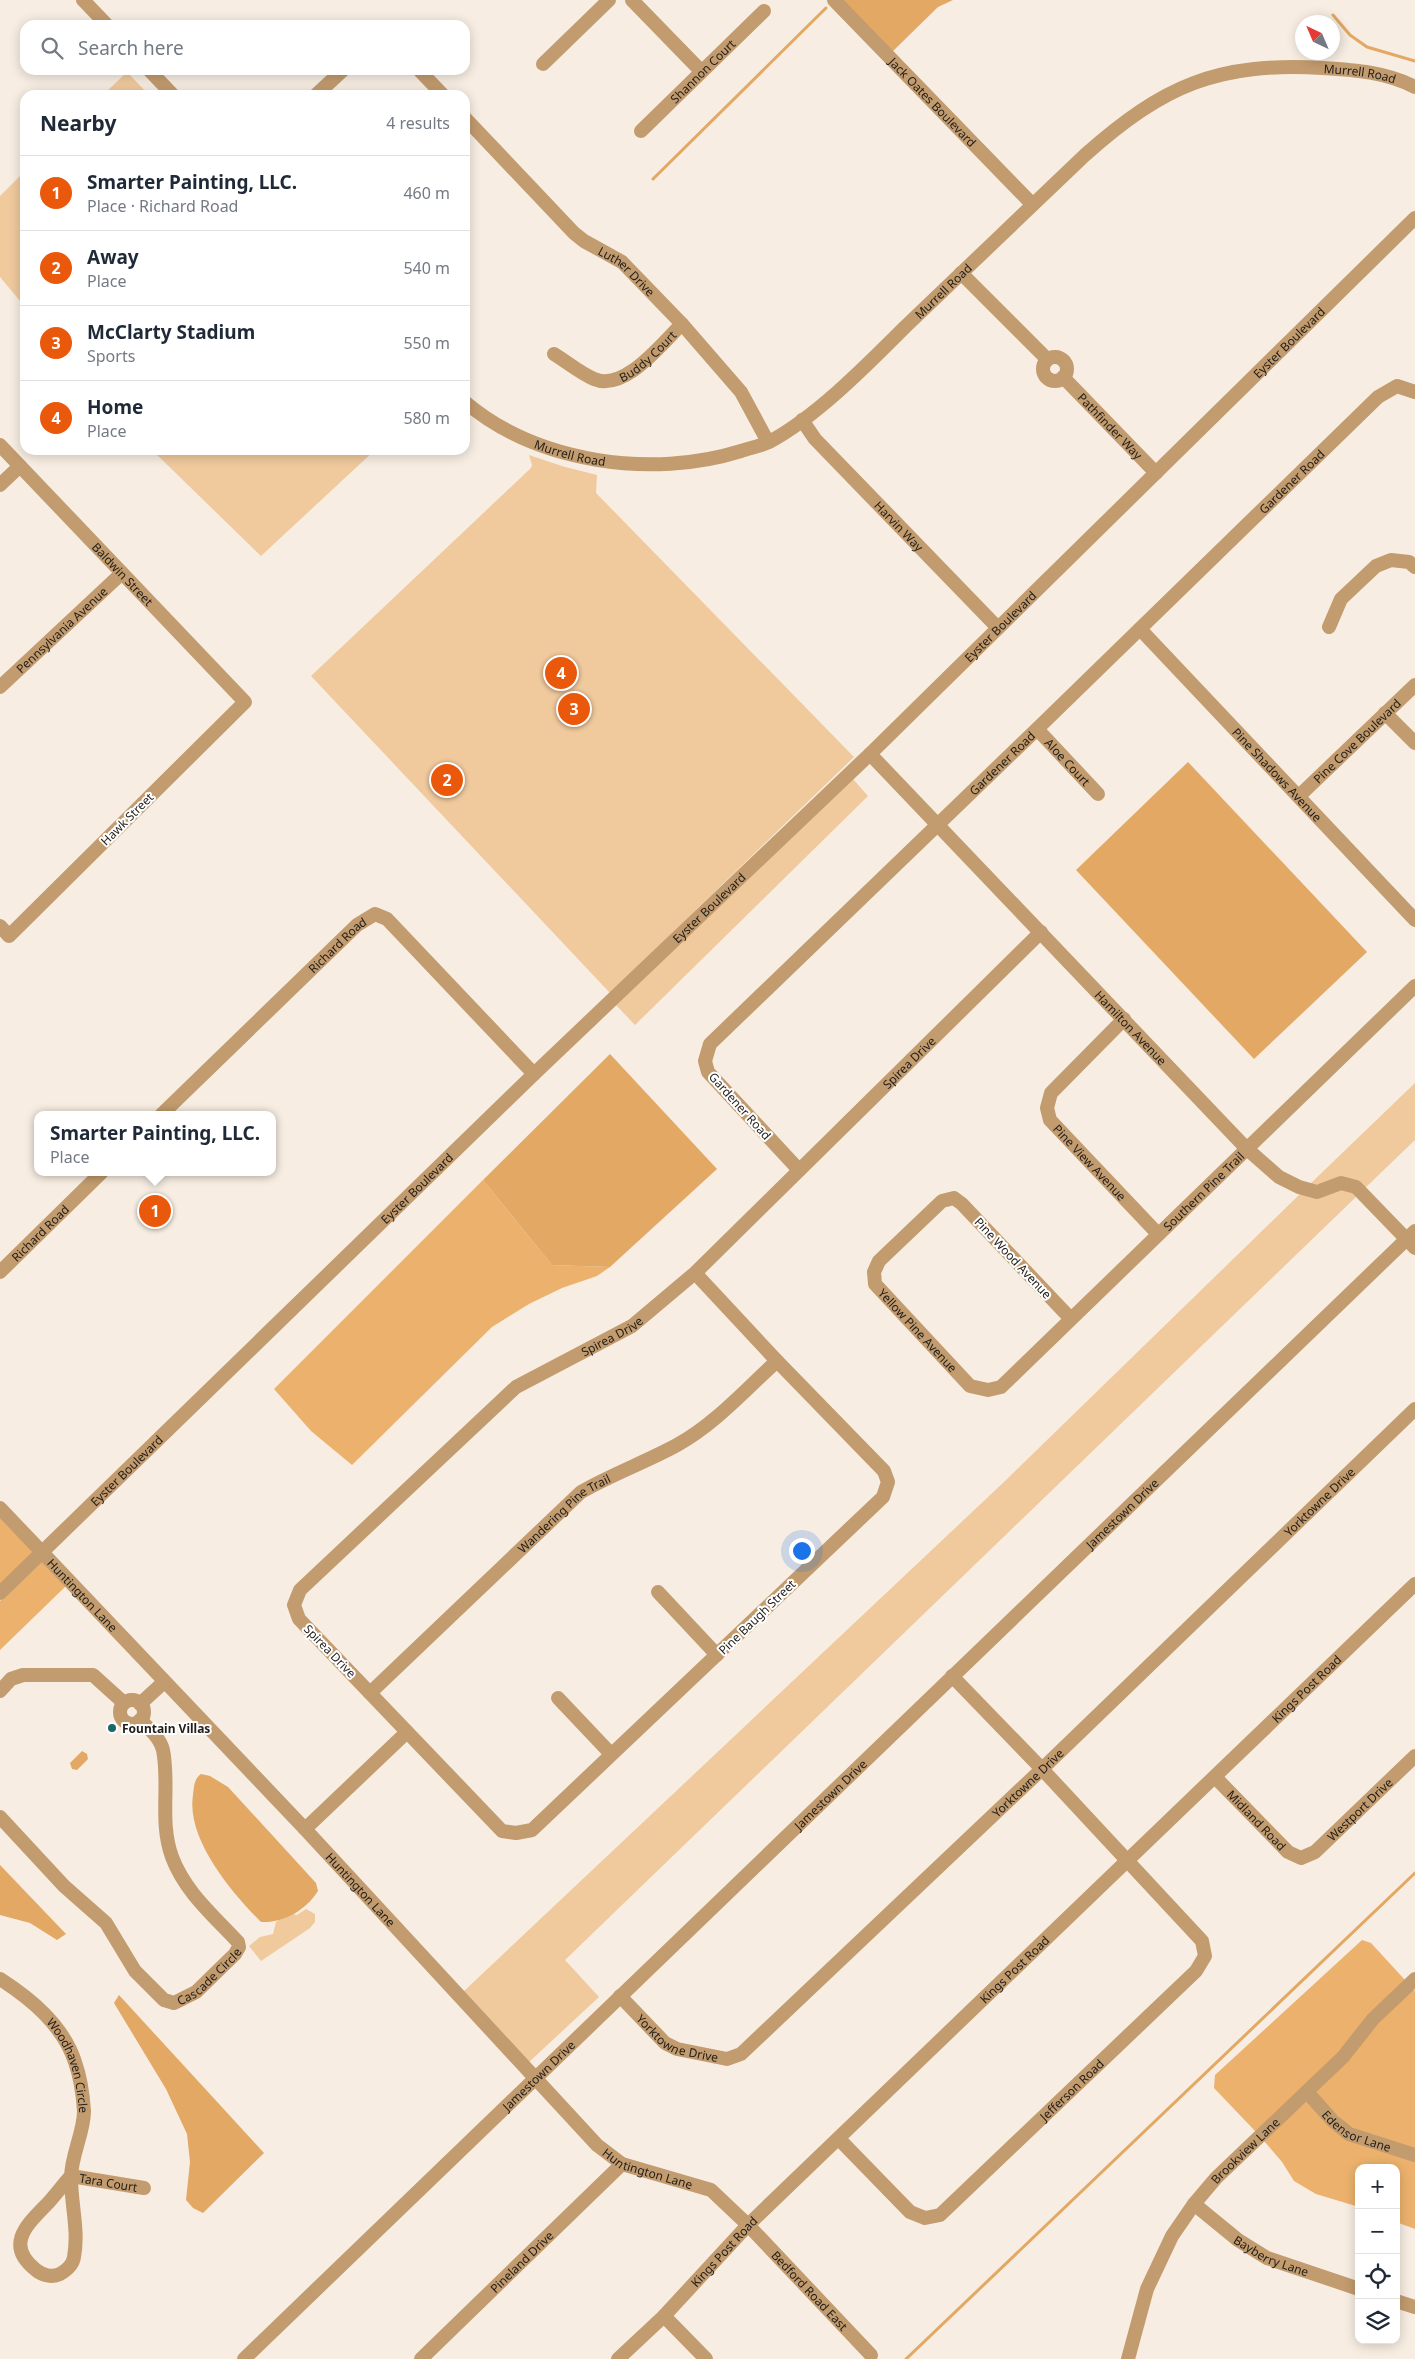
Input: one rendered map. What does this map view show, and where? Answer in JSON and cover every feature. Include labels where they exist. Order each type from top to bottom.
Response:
[{"type":"street","points":[[83,0],[102,20]]},
{"type":"street","points":[[543,64],[609,0]]},
{"type":"street","points":[[632,0],[701,71]]},
{"type":"street","name":"Jack Oates Boulevard","points":[[834,0],[1032,204]]},
{"type":"street","name":"Shannon Court","points":[[640,131],[764,11]]},
{"type":"street","name":"Murrell Road","points":[[470,406],[518,436],[566,453],[616,462],[666,464],[714,459],[768,442],[802,420],[862,368],[1032,204],[1116,128],[1152,102],[1191,82],[1226,73],[1264,68],[1305,67],[1361,70],[1402,80],[1415,87]]},
{"type":"street","points":[[154,75],[168,90]]},
{"type":"street","points":[[321,90],[338,75]]},
{"type":"street","points":[[424,75],[438,90]]},
{"type":"street","name":"Luther Drive","points":[[470,123],[574,233],[584,241],[622,262],[682,324],[741,392],[768,442]]},
{"type":"street","name":"Eyster Boulevard","points":[[0,1593],[534,1074],[870,754],[1415,218]]},
{"type":"street","name":"Pathfinder Way","points":[[961,273],[1047,359],[1055,356],[1062,359],[1067,366],[1063,377],[1156,473]]},
{"type":"street","name":"Buddy Court","points":[[554,354],[595,380],[613,380],[632,372],[682,324]]},
{"type":"street","name":"Gardener Road","points":[[799,1170],[708,1072],[705,1060],[710,1044],[1038,729],[1378,397],[1397,386],[1415,392]]},
{"type":"street","name":"Harvin Way","points":[[802,420],[817,441],[998,628]]},
{"type":"street","name":"Baldwin Street","points":[[0,445],[245,702]]},
{"type":"street","points":[[0,485],[20,466]]},
{"type":"street","points":[[1329,627],[1342,599],[1376,566],[1391,560],[1409,562],[1415,566]]},
{"type":"street","name":"Pennsylvania Avenue","points":[[0,687],[122,573]]},
{"type":"street","name":"Pine Shadows Avenue","points":[[1140,629],[1415,920]]},
{"type":"street","name":"Pine Cove Boulevard","points":[[1299,796],[1415,685]]},
{"type":"street","name":"Hawk Street","points":[[5,931],[245,702]]},
{"type":"street","points":[[1385,713],[1415,743]]},
{"type":"street","name":"Aloe Court","points":[[1038,729],[1098,794]]},
{"type":"street","name":"Hamilton Avenue","points":[[870,754],[1246,1148],[1278,1177],[1299,1187],[1317,1192],[1341,1184],[1356,1187],[1412,1239]]},
{"type":"street","name":"Richard Road","points":[[165,1111],[356,925],[374,914],[386,920],[534,1074]]},
{"type":"street","name":"Spirea Drive","points":[[516,1833],[502,1831],[299,1619],[294,1604],[300,1590],[516,1387],[632,1326],[695,1272],[1041,932]]},
{"type":"street","name":"Southern Pine Trail","points":[[988,1390],[1001,1387],[1415,986]]},
{"type":"street","name":"Pine View Avenue","points":[[1124,1019],[1051,1093],[1048,1108],[1050,1120],[1158,1234]]},
{"type":"street","name":"Richard Road","points":[[0,1272],[98,1176]]},
{"type":"street","name":"Pine Wood Avenue","points":[[954,1198],[962,1204],[1071,1320]]},
{"type":"street","name":"Yellow Pine Avenue","points":[[954,1198],[942,1201],[879,1261],[874,1272],[875,1284],[970,1386],[988,1390]]},
{"type":"street","name":"Jamestown Drive","points":[[244,2359],[952,1676],[1412,1239]]},
{"type":"street","name":"Pine Baugh Street","points":[[516,1833],[532,1830],[883,1497],[888,1482],[884,1471],[777,1361],[695,1272]]},
{"type":"street","name":"Wandering Pine Trail","points":[[370,1693],[581,1492],[607,1477],[684,1440],[705,1426],[777,1361]]},
{"type":"street","name":"Yorktowne Drive","points":[[620,1996],[665,2043],[677,2050],[727,2059],[741,2054],[1042,1769],[1415,1409]]},
{"type":"street","name":"Huntington Lane","points":[[0,1508],[305,1829],[597,2145],[622,2164],[711,2190],[748,2225]]},
{"type":"street","name":"Kings Post Road","points":[[618,2359],[664,2316],[748,2225],[1415,1584]]},
{"type":"street","points":[[658,1592],[717,1655]]},
{"type":"street","points":[[0,1691],[12,1679],[23,1675],[93,1675],[124,1703],[132,1700],[140,1704],[143,1712],[140,1720]]},
{"type":"street","name":"Jefferson Road","points":[[839,2139],[910,2212],[925,2218],[940,2215],[1196,1971],[1205,1956],[1202,1941],[1042,1769],[952,1676]]},
{"type":"street","points":[[140,1704],[164,1682]]},
{"type":"street","points":[[558,1698],[611,1754]]},
{"type":"street","name":"Cascade Circle","points":[[0,1817],[64,1886],[106,1923],[135,1971],[164,2000],[174,2003],[196,1992],[235,1954],[239,1947],[238,1942],[186,1884],[172,1858],[166,1831],[163,1750],[157,1738],[140,1720],[132,1724],[123,1720],[120,1711],[124,1703]]},
{"type":"street","points":[[305,1829],[407,1732]]},
{"type":"street","name":"Westport Drive","points":[[1301,1858],[1315,1852],[1415,1756]]},
{"type":"street","name":"Midland Road","points":[[1215,1777],[1288,1852],[1301,1858]]},
{"type":"street","name":"Woodhaven Circle","points":[[0,1979],[28,1997],[56,2026],[75,2061],[84,2111],[71,2176],[75,2239],[74,2259],[70,2267],[58,2275],[48,2276],[37,2271],[26,2261],[20,2247],[20,2236],[28,2223],[71,2176]]},
{"type":"street","name":"Brookview Lane","points":[[1128,2359],[1147,2289],[1172,2236],[1194,2204],[1216,2178],[1343,2057],[1373,2019],[1415,1979]]},
{"type":"street","name":"Edensor Lane","points":[[1307,2092],[1333,2121],[1349,2134],[1415,2155]]},
{"type":"street","name":"Pineland Drive","points":[[420,2359],[622,2164]]},
{"type":"street","name":"Tara Court","points":[[71,2176],[144,2188]]},
{"type":"street","name":"Bayberry Lane","points":[[1194,2204],[1238,2240],[1267,2258],[1355,2288]]},
{"type":"street","name":"Bedford Road East","points":[[748,2225],[871,2355]]},
{"type":"street","points":[[1400,2302],[1415,2307]]},
{"type":"street","points":[[664,2316],[706,2359]]},
{"type":"shaded area","points":[[841,0],[953,0],[938,7],[892,52]]},
{"type":"shaded area","points":[[124,75],[130,75],[144,90],[108,90]]},
{"type":"shaded area","points":[[20,176],[20,301],[0,277],[0,196]]},
{"type":"shaded area","points":[[157,455],[370,455],[261,556]]},
{"type":"shaded area","points":[[529,455],[597,475],[596,493],[854,757],[610,993],[311,676],[531,468]]},
{"type":"shaded area","points":[[1188,762],[1367,952],[1254,1059],[1076,870]]},
{"type":"shaded area","points":[[853,779],[868,796],[635,1025],[616,1005]]},
{"type":"shaded area","points":[[610,1054],[717,1169],[610,1267],[552,1265],[483,1180]]},
{"type":"shaded area","points":[[1415,1083],[1415,1140],[1365,1188],[1310,1184]]},
{"type":"shaded area","points":[[483,1180],[552,1265],[610,1267],[597,1276],[562,1288],[529,1304],[492,1327],[352,1465],[311,1431],[274,1389]]},
{"type":"shaded area","points":[[1342,1190],[1353,1192],[1357,1196],[565,1960],[599,1997],[529,2062],[463,1992],[1005,1481],[1301,1193]]},
{"type":"shaded area","points":[[0,1516],[34,1552],[0,1584]]},
{"type":"shaded area","points":[[42,1561],[66,1586],[0,1650],[0,1601]]},
{"type":"shaded area","points":[[82,1751],[87,1754],[88,1759],[77,1770],[72,1769],[70,1763]]},
{"type":"shaded area","points":[[201,1774],[210,1776],[228,1787],[316,1883],[318,1891],[307,1904],[294,1914],[270,1922],[261,1922],[225,1881],[204,1847],[193,1812],[194,1786]]},
{"type":"shaded area","points":[[0,1865],[66,1934],[57,1940],[30,1923],[0,1915]]},
{"type":"shaded area","points":[[306,1909],[315,1914],[315,1922],[310,1928],[261,1961],[249,1946],[260,1937],[273,1934],[276,1922],[289,1913],[297,1915]]},
{"type":"shaded area","points":[[1362,1940],[1371,1943],[1405,1980],[1339,2053],[1256,2132],[1214,2088],[1215,2075]]},
{"type":"shaded area","points":[[1413,1989],[1415,1991],[1415,2150],[1351,2129],[1315,2093],[1377,2023]]},
{"type":"shaded area","points":[[119,1995],[264,2153],[203,2213],[193,2208],[186,2200],[190,2162],[187,2134],[166,2089],[114,2003]]},
{"type":"shaded area","points":[[1307,2100],[1329,2124],[1415,2161],[1415,2229],[1400,2223],[1400,2164],[1355,2164],[1355,2206],[1316,2194],[1294,2181],[1282,2162],[1264,2141]]},
{"type":"waterway","points":[[653,179],[826,8]]},
{"type":"waterway","points":[[1340,23],[1350,35],[1367,47],[1415,61]]},
{"type":"waterway","points":[[906,2359],[1415,1873]]},
{"type":"place","name":"Home","points":[[561,673]]},
{"type":"place","name":"McClarty Stadium","points":[[574,709]]},
{"type":"place","name":"Away","points":[[447,780]]},
{"type":"place","name":"Smarter Painting, LLC.","points":[[155,1211]]},
{"type":"place","name":"Fountain Villas","points":[[112,1728]]}]
